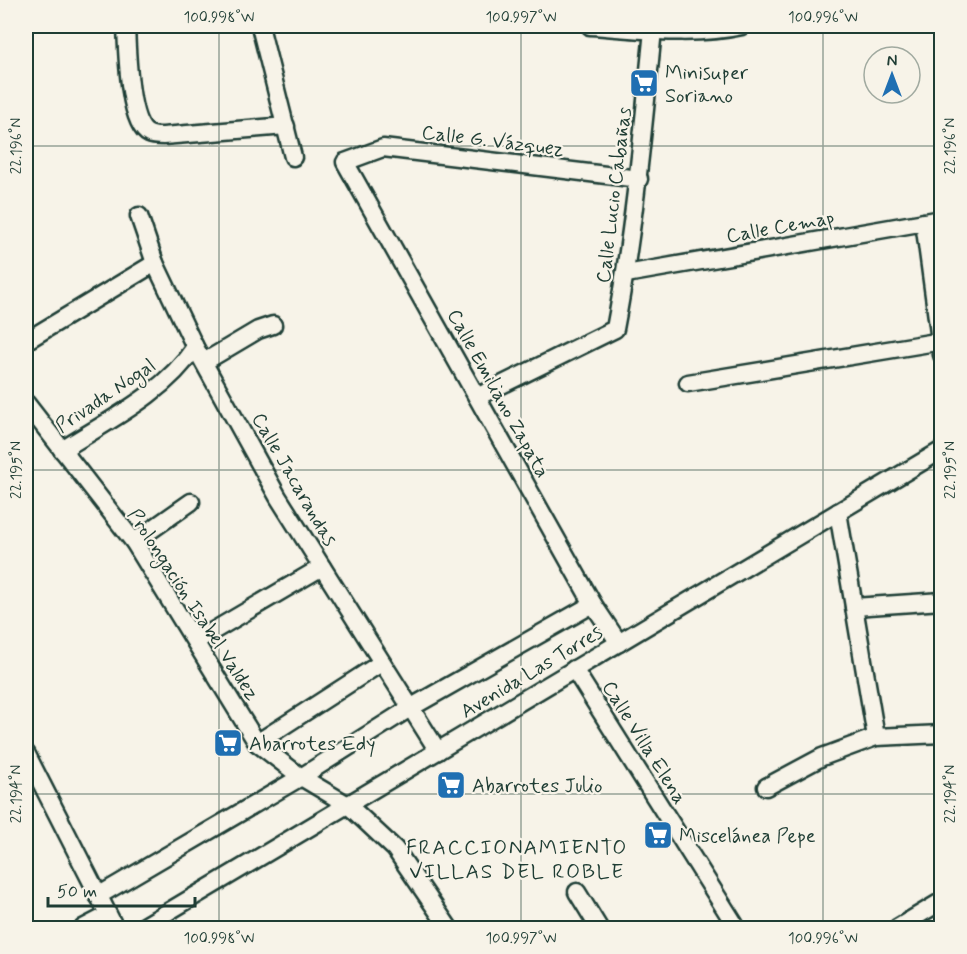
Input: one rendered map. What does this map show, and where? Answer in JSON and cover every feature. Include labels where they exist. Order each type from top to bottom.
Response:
[{"type":"street","points":[[126,26],[129,84],[140,125],[149,134],[163,136],[286,126]]},
{"type":"street","points":[[260,26],[293,157]]},
{"type":"street","points":[[590,26],[653,30],[723,30],[742,26]]},
{"type":"street","name":"Calle Lucio Cabañas","points":[[477,397],[615,330],[626,274],[639,179],[653,30]]},
{"type":"street","name":"Calle G. Vázquez","points":[[345,162],[383,148],[639,179]]},
{"type":"street","name":"Calle Emiliano Zapata","points":[[345,162],[593,604],[619,643]]},
{"type":"street","name":"Calle Jacarandas","points":[[140,216],[154,263],[195,347],[278,496],[438,751]]},
{"type":"street","name":"Calle Cemap","points":[[626,274],[942,219]]},
{"type":"street","points":[[688,383],[941,346],[924,222]]},
{"type":"street","points":[[26,341],[154,263]]},
{"type":"street","points":[[204,362],[258,330],[273,325]]},
{"type":"street","name":"Privada Nogal","points":[[62,450],[152,393],[184,365],[195,347]]},
{"type":"street","name":"Prolongación Isabel Valdez","points":[[26,403],[134,542],[257,743],[301,777],[348,805],[395,849],[449,928]]},
{"type":"street","name":"Avenida Las Torres","points":[[141,928],[942,450]]},
{"type":"street","points":[[134,542],[191,502]]},
{"type":"street","points":[[838,512],[876,737]]},
{"type":"street","points":[[196,641],[322,567]]},
{"type":"street","points":[[854,607],[942,601]]},
{"type":"street","points":[[98,896],[301,777],[410,708],[593,604]]},
{"type":"street","points":[[257,743],[381,663]]},
{"type":"street","name":"Calle Villa Elena","points":[[574,669],[737,928]]},
{"type":"street","points":[[766,787],[822,757],[876,737],[942,734]]},
{"type":"street","points":[[26,753],[111,922],[83,928]]},
{"type":"street","points":[[577,892],[599,928]]},
{"type":"street","points":[[897,928],[942,901]]},
{"type":"place","name":"Minisuper Soriano","points":[[644,83]]},
{"type":"place","name":"Abarrotes Edy","points":[[228,743]]},
{"type":"place","name":"Abarrotes Julio","points":[[451,785]]},
{"type":"place","name":"Miscelánea Pepe","points":[[658,835]]},
{"type":"district","name":"FRACCIONAMIENTO VILLAS DEL ROBLE","points":[[517,859]]}]
